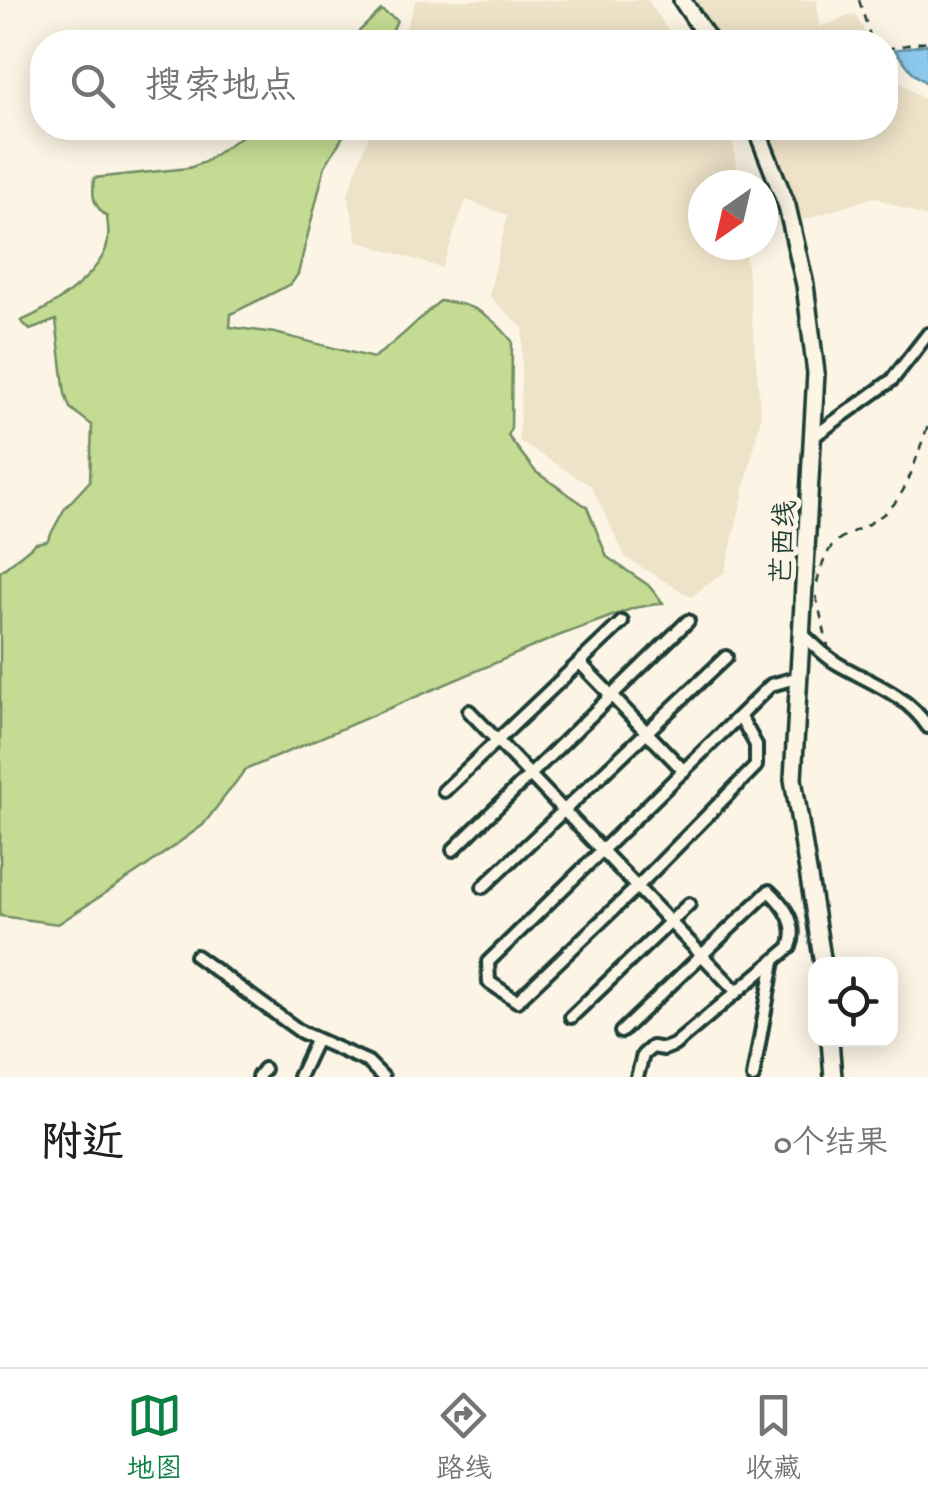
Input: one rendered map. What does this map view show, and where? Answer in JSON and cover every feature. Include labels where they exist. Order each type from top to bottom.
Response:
[{"type":"main road","points":[[682,0],[702,30]]},
{"type":"main road","name":"芒西线","points":[[761,140],[788,206],[816,373],[792,779],[822,957]]},
{"type":"main road","points":[[831,1047],[833,1077]]},
{"type":"street","points":[[813,437],[892,380],[928,334]]},
{"type":"street","points":[[453,850],[688,621]]},
{"type":"street","points":[[444,791],[622,622]]},
{"type":"street","points":[[801,633],[828,657],[888,689],[916,710],[928,726]]},
{"type":"street","points":[[483,887],[726,657]]},
{"type":"street","points":[[580,662],[684,771]]},
{"type":"street","points":[[740,716],[756,744],[756,766],[637,888],[517,1000],[489,982],[488,962],[771,685],[798,677]]},
{"type":"street","points":[[469,711],[737,992]]},
{"type":"street","points":[[621,1032],[770,891],[786,908],[794,936],[790,947],[674,1045],[664,1049],[652,1046],[643,1055],[637,1077]]},
{"type":"street","points":[[571,1017],[689,904]]},
{"type":"street","points":[[196,956],[316,1041],[368,1062],[382,1077]]},
{"type":"street","points":[[753,1077],[774,960]]},
{"type":"street","points":[[299,1077],[316,1041]]},
{"type":"path","points":[[859,0],[868,30]]},
{"type":"path","points":[[898,47],[928,41]]},
{"type":"path","points":[[828,657],[828,637],[815,593],[824,553],[841,537],[887,511],[903,489],[928,426]]},
{"type":"shaded area","points":[[416,0],[648,0],[668,30],[405,30]]},
{"type":"shaded area","points":[[692,0],[817,0],[820,27],[855,14],[864,30],[712,30]]},
{"type":"shaded area","points":[[898,80],[928,103],[928,218],[874,197],[803,220],[772,140],[898,140]]},
{"type":"shaded area","points":[[367,140],[733,140],[737,170],[688,170],[688,260],[746,260],[761,417],[725,572],[691,597],[626,558],[591,486],[519,441],[523,328],[489,296],[507,215],[466,200],[442,268],[357,241],[348,194]]},
{"type":"green space","points":[[381,10],[397,20],[393,30],[360,30]]},
{"type":"green space","points":[[236,140],[341,140],[325,166],[298,274],[291,284],[231,314],[230,327],[275,333],[373,358],[440,301],[463,304],[481,312],[512,341],[508,436],[536,472],[587,507],[607,557],[648,585],[663,603],[634,608],[558,636],[245,770],[203,825],[58,924],[0,916],[0,572],[36,543],[47,541],[65,508],[90,481],[92,425],[70,408],[65,394],[56,320],[30,330],[21,321],[70,292],[92,271],[106,249],[107,217],[94,199],[94,178],[189,168],[205,162]]},
{"type":"water","points":[[928,44],[928,84],[914,74],[898,49]]}]
